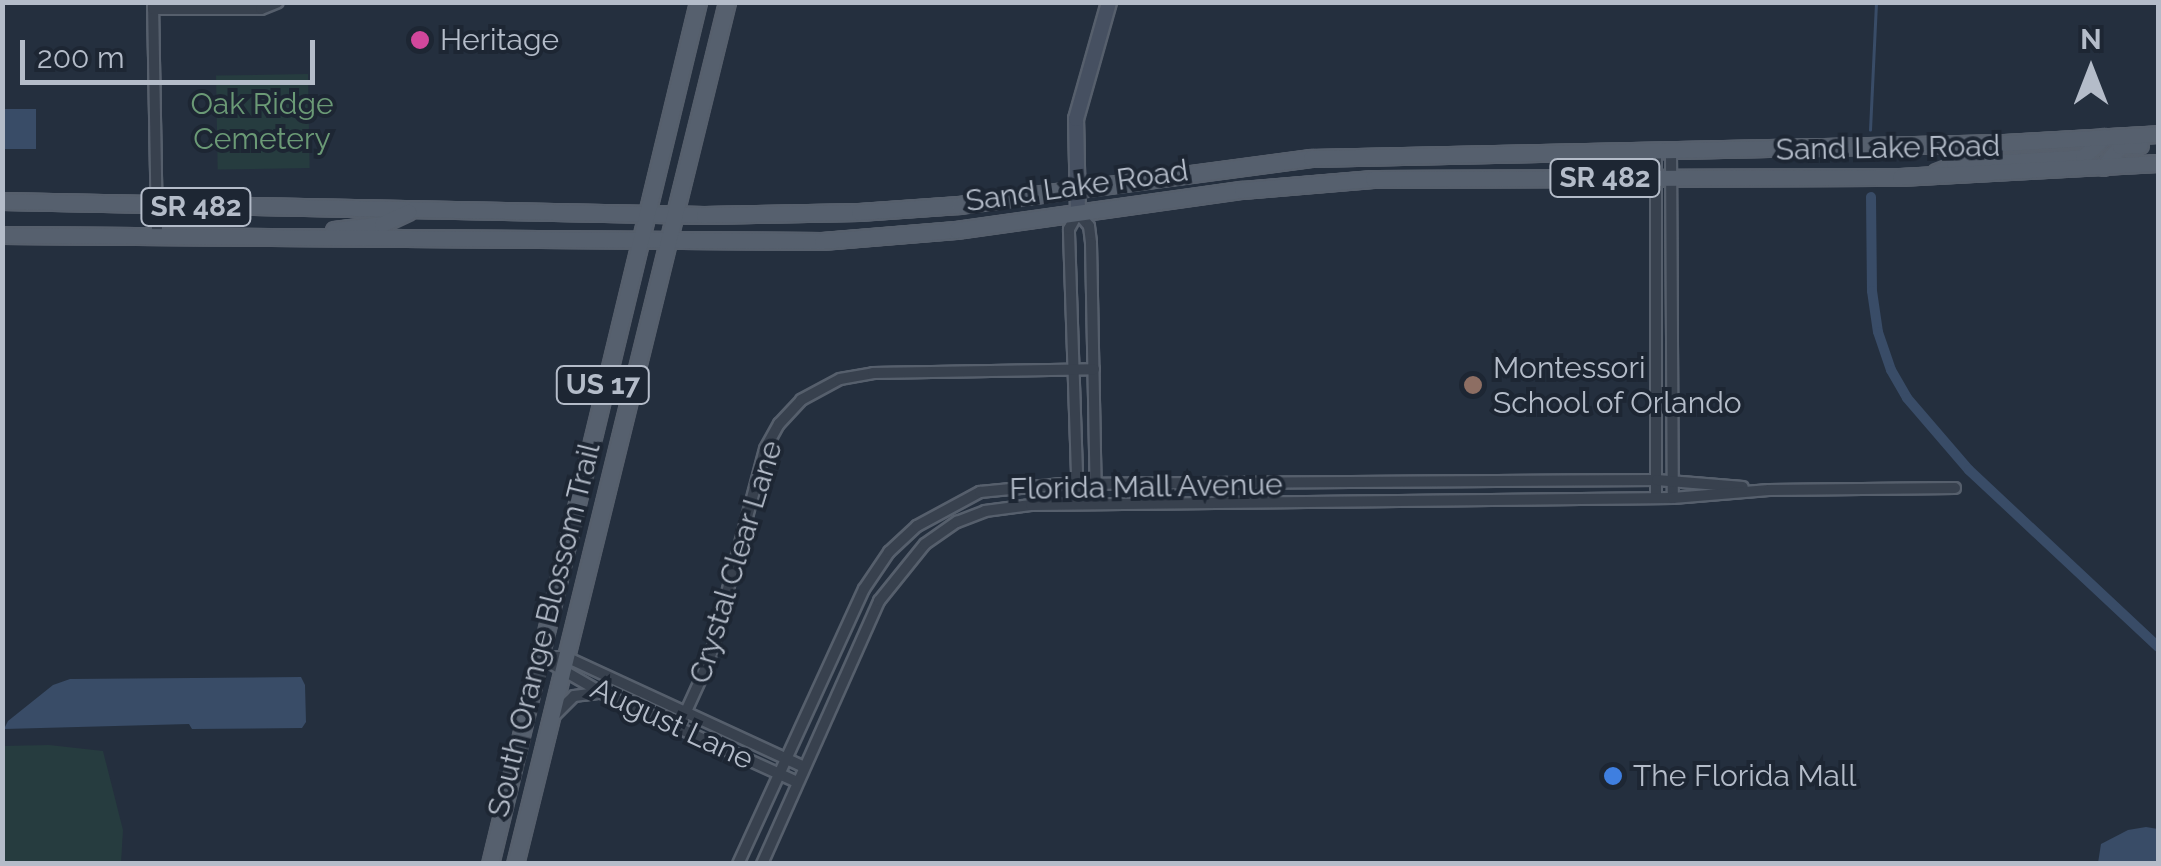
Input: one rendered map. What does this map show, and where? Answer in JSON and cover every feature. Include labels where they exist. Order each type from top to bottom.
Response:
[{"type":"main road","name":"South Orange Blossom Trail","points":[[490,864],[637,242],[698,2]]},
{"type":"main road","name":"South Orange Blossom Trail","points":[[515,864],[726,2]]},
{"type":"main road","name":"Sand Lake Road","points":[[2,201],[645,214],[908,210],[1311,158],[2004,143],[2158,134]]},
{"type":"main road","points":[[1928,176],[1954,164],[2084,157],[2104,137]]},
{"type":"main road","points":[[2103,167],[2120,146],[2158,144]]},
{"type":"main road","points":[[1310,183],[1311,158]]},
{"type":"main road","name":"Sand Lake Road","points":[[2,235],[667,243],[898,237],[1310,183],[1436,177],[1928,176],[2158,163]]},
{"type":"main road","points":[[268,240],[382,224],[411,210]]},
{"type":"street","points":[[157,239],[153,6],[260,8],[278,2]]},
{"type":"street","points":[[1078,504],[1069,229],[1078,213],[1076,120],[1109,2]]},
{"type":"street","points":[[1664,149],[1672,178],[1676,480],[1673,498]]},
{"type":"street","points":[[1656,498],[1654,178],[1664,149]]},
{"type":"street","points":[[1078,213],[1089,226],[1096,504]]},
{"type":"street","name":"Crystal Clear Lane","points":[[678,729],[709,661],[765,450],[778,424],[801,400],[840,379],[873,374],[1094,368]]},
{"type":"street","name":"Florida Mall Avenue","points":[[738,864],[864,589],[889,552],[917,526],[980,492],[1077,484],[1658,480],[1769,490]]},
{"type":"street","points":[[1528,482],[1528,500]]},
{"type":"street","name":"Florida Mall Avenue","points":[[762,864],[795,781],[879,600],[925,544],[958,522],[985,511],[1078,504],[1673,498],[1769,490],[1955,488]]},
{"type":"street","name":"August Lane","points":[[540,657],[688,712],[804,766]]},
{"type":"street","name":"August Lane","points":[[564,664],[604,694],[795,781]]},
{"type":"street","points":[[550,720],[574,696],[604,694]]},
{"type":"green space","name":"Oak Ridge Cemetery","points":[[308,74],[310,168],[218,170],[216,76]]},
{"type":"green space","points":[[49,745],[103,751],[123,830],[121,863],[3,863],[3,746]]},
{"type":"water","points":[[3,109],[36,109],[36,149],[3,149]]},
{"type":"water","points":[[301,677],[305,685],[306,722],[302,728],[192,729],[189,724],[4,729],[8,721],[53,685],[70,679]]},
{"type":"water","points":[[2158,829],[2158,863],[2098,863],[2101,844],[2128,830]]},
{"type":"waterway","points":[[1870,130],[1876,2]]},
{"type":"waterway","points":[[1871,197],[1872,291],[1878,332],[1891,370],[1907,398],[1969,470],[2158,647]]},
{"type":"place","name":"Heritage","points":[[420,40]]},
{"type":"place","name":"Montessori School of Orlando","points":[[1473,385]]},
{"type":"place","name":"The Florida Mall","points":[[1613,776]]}]
